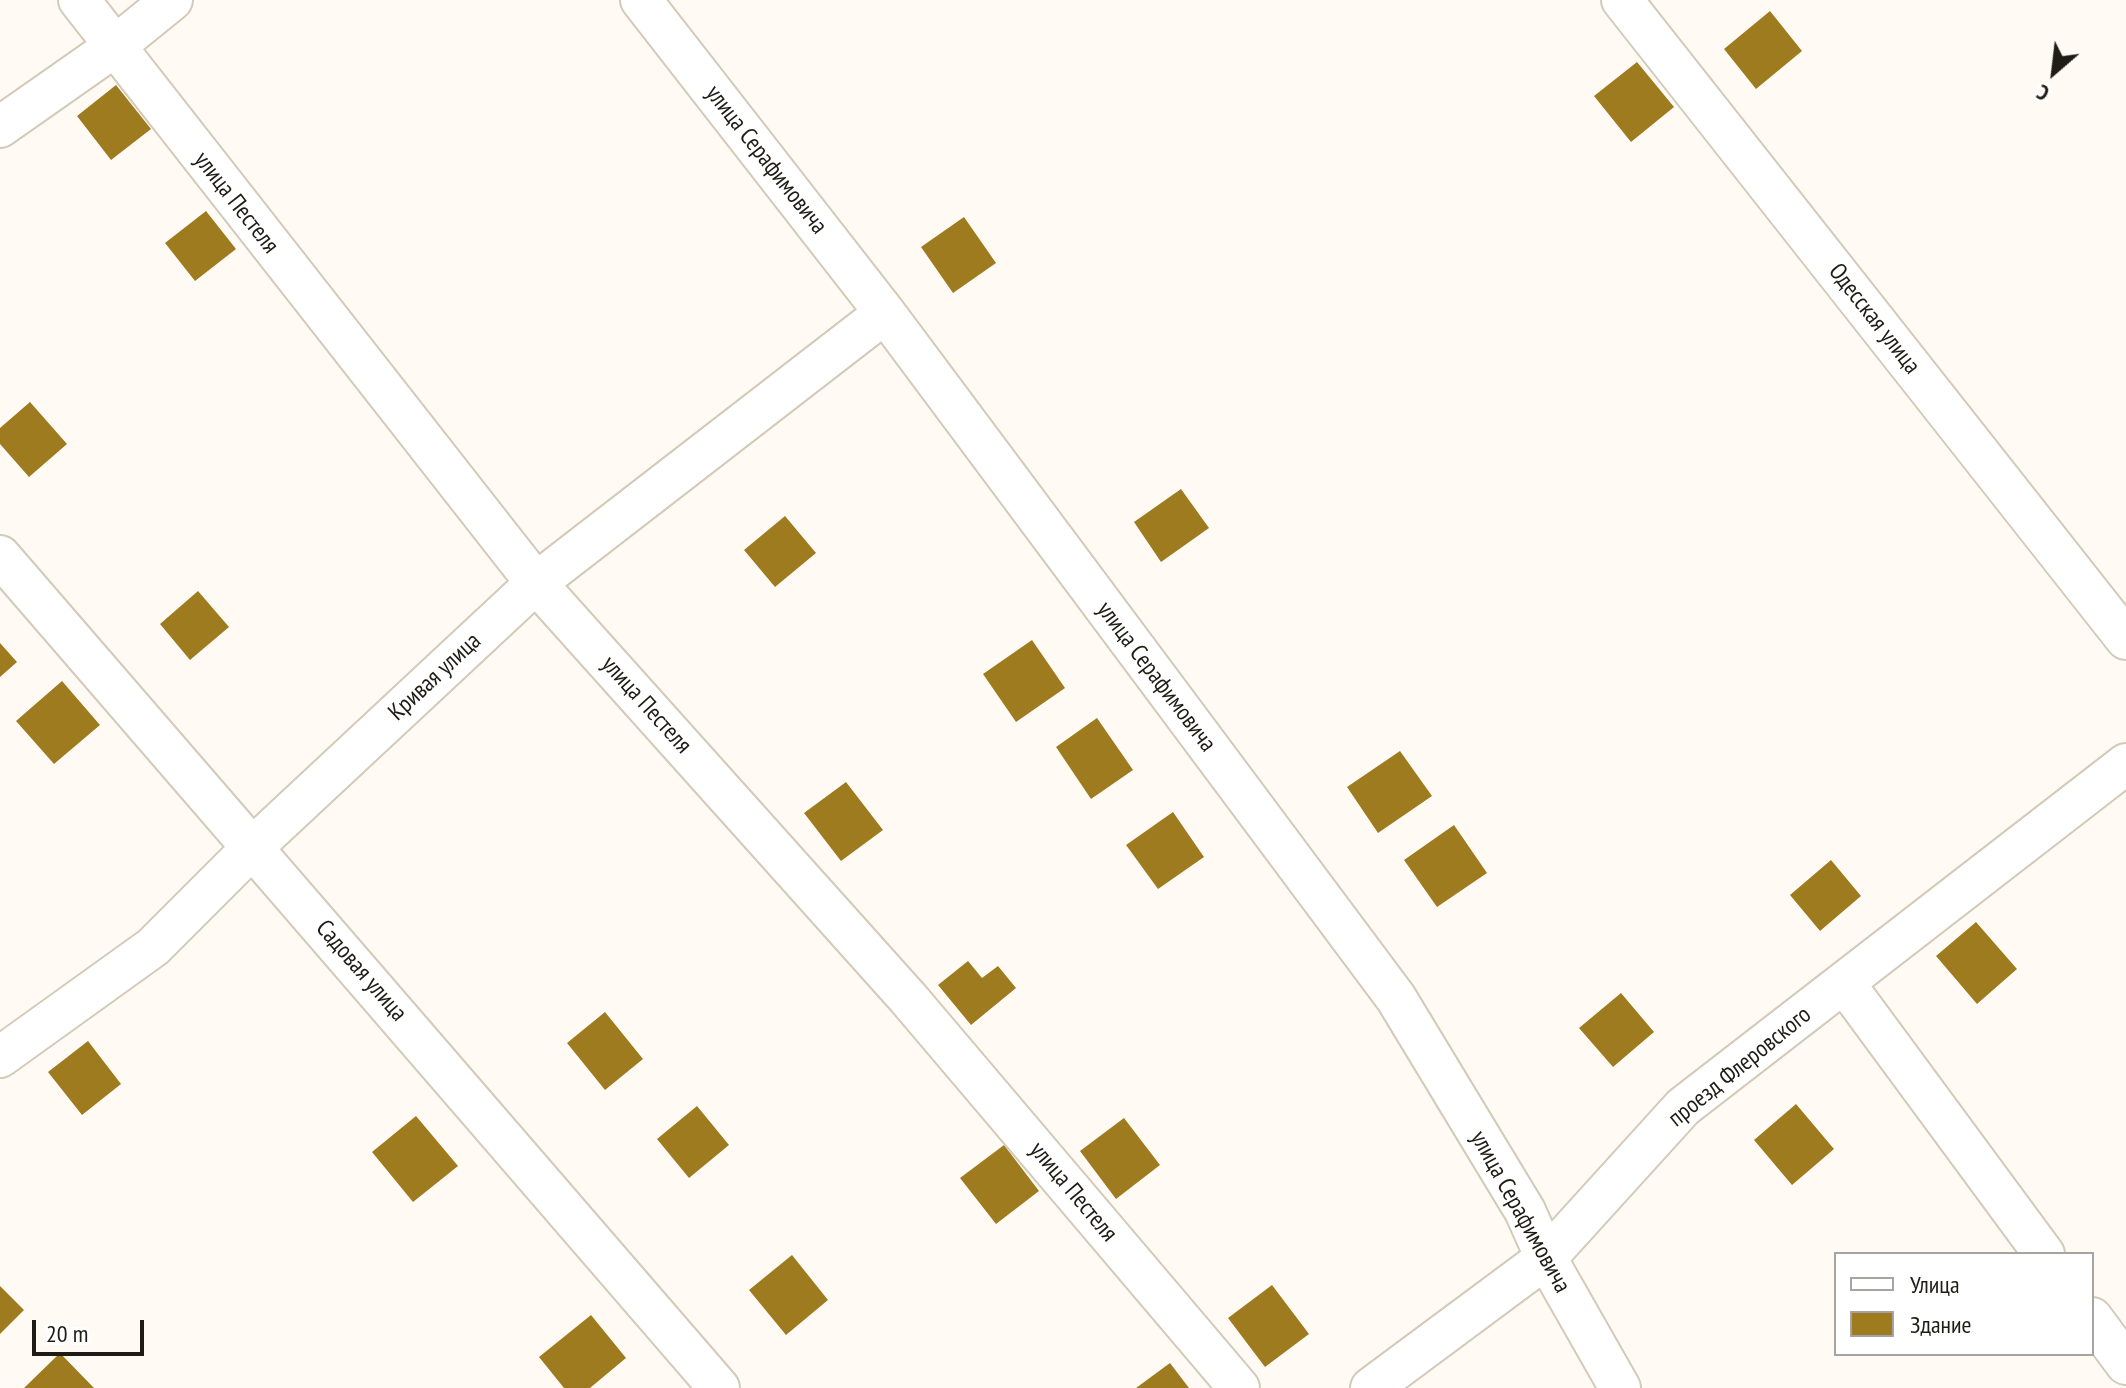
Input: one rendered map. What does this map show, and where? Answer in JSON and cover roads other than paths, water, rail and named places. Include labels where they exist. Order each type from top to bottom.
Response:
[{"type":"street","name":"улица Пестеля","points":[[79,0],[536,583],[908,998],[1239,1388]]},
{"type":"street","points":[[0,127],[114,47],[172,0]]},
{"type":"street","name":"улица Серафимовича","points":[[641,0],[885,313],[1396,998],[1525,1211],[1546,1258],[1620,1388]]},
{"type":"street","name":"Одесская улица","points":[[1622,0],[2126,639]]},
{"type":"street","name":"Кривая улица","points":[[0,1057],[153,947],[253,847],[536,583],[885,313]]},
{"type":"street","name":"Садовая улица","points":[[0,556],[719,1388]]},
{"type":"street","name":"проезд Флеровского","points":[[1371,1388],[1546,1258],[1683,1107],[2126,764]]},
{"type":"street","points":[[1845,984],[2043,1252]]},
{"type":"street","points":[[2094,1321],[2126,1364]]}]
